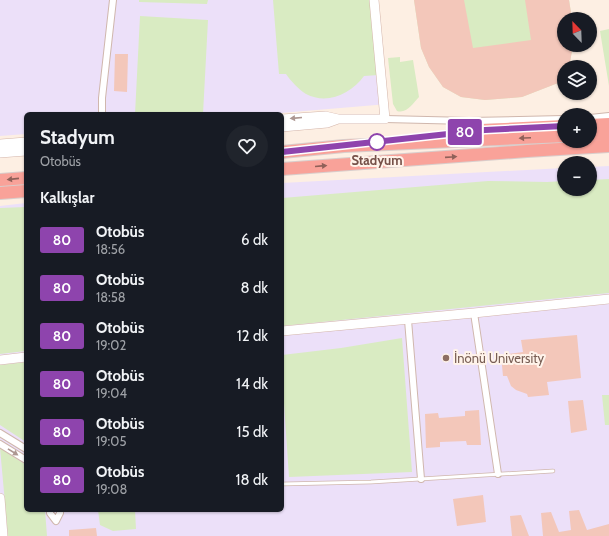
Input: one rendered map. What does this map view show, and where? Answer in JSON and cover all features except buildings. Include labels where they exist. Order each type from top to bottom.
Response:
[{"type":"highway","points":[[597,125],[609,124]]},
{"type":"highway","points":[[284,152],[485,130],[557,126]]},
{"type":"highway","points":[[597,135],[609,134]]},
{"type":"highway","points":[[344,146],[557,136]]},
{"type":"highway","points":[[284,170],[609,146]]},
{"type":"highway","points":[[527,151],[577,156],[609,155]]},
{"type":"highway","points":[[0,180],[24,178]]},
{"type":"highway","points":[[0,193],[24,191]]},
{"type":"main road","points":[[284,120],[326,116],[338,119],[385,120],[374,0]]},
{"type":"main road","points":[[284,127],[327,123],[338,119]]},
{"type":"main road","points":[[0,144],[24,142]]},
{"type":"main road","points":[[0,153],[24,151]]},
{"type":"main road","points":[[284,331],[408,320],[609,298]]},
{"type":"main road","points":[[0,360],[24,357]]},
{"type":"main road","points":[[0,498],[3,536]]},
{"type":"street","points":[[102,112],[102,98],[113,0]]},
{"type":"street","points":[[597,117],[609,116]]},
{"type":"street","points":[[385,120],[469,121],[557,119]]},
{"type":"street","points":[[474,313],[498,474]]},
{"type":"street","points":[[408,320],[421,479]]},
{"type":"street","points":[[0,433],[24,448]]},
{"type":"street","points":[[0,444],[24,459]]},
{"type":"street","points":[[50,512],[56,521],[60,512]]},
{"type":"lane","points":[[284,484],[371,482],[553,471]]},
{"type":"shaded area","points":[[0,0],[375,0],[388,104],[284,113],[24,112],[24,134],[0,136]]},
{"type":"shaded area","name":"İnönü University","points":[[609,166],[609,536],[0,536],[0,206],[24,203],[24,512],[284,512],[284,183],[557,168],[557,196],[597,196],[597,167]]},
{"type":"green space","points":[[139,0],[208,0],[207,4],[139,2]]},
{"type":"green space","points":[[273,0],[373,0],[379,75],[364,76],[345,93],[330,98],[314,97],[303,92],[286,74],[279,74]]},
{"type":"green space","points":[[414,0],[569,0],[571,12],[557,12],[557,52],[572,52],[570,60],[557,60],[557,83],[522,97],[485,100],[461,97],[443,87],[429,67],[421,48]]},
{"type":"green space","points":[[140,16],[208,20],[203,112],[135,112]]},
{"type":"green space","points":[[609,29],[609,86],[600,31]]},
{"type":"green space","points":[[400,57],[400,62],[413,60],[419,97],[410,107],[401,112],[397,111],[393,104],[388,58]]},
{"type":"green space","points":[[609,179],[609,293],[284,326],[284,198],[488,181],[557,181],[557,196],[597,196],[597,180]]},
{"type":"green space","points":[[24,207],[24,351],[0,354],[0,208]]},
{"type":"green space","points":[[402,338],[412,472],[289,477],[284,403],[284,355],[341,348]]},
{"type":"green space","points":[[24,362],[24,441],[0,425],[0,365]]},
{"type":"green space","points":[[602,395],[609,395],[609,425],[605,425]]},
{"type":"green space","points":[[0,448],[24,464],[24,512],[45,512],[47,536],[8,536]]},
{"type":"green space","points":[[98,512],[135,512],[136,529],[113,531],[100,525]]},
{"type":"bus line","name":"80","points":[[284,152],[485,130],[557,126]]},
{"type":"place","name":"Stadyum","points":[[377,142]]},
{"type":"place","name":"İnönü University","points":[[446,358]]}]
